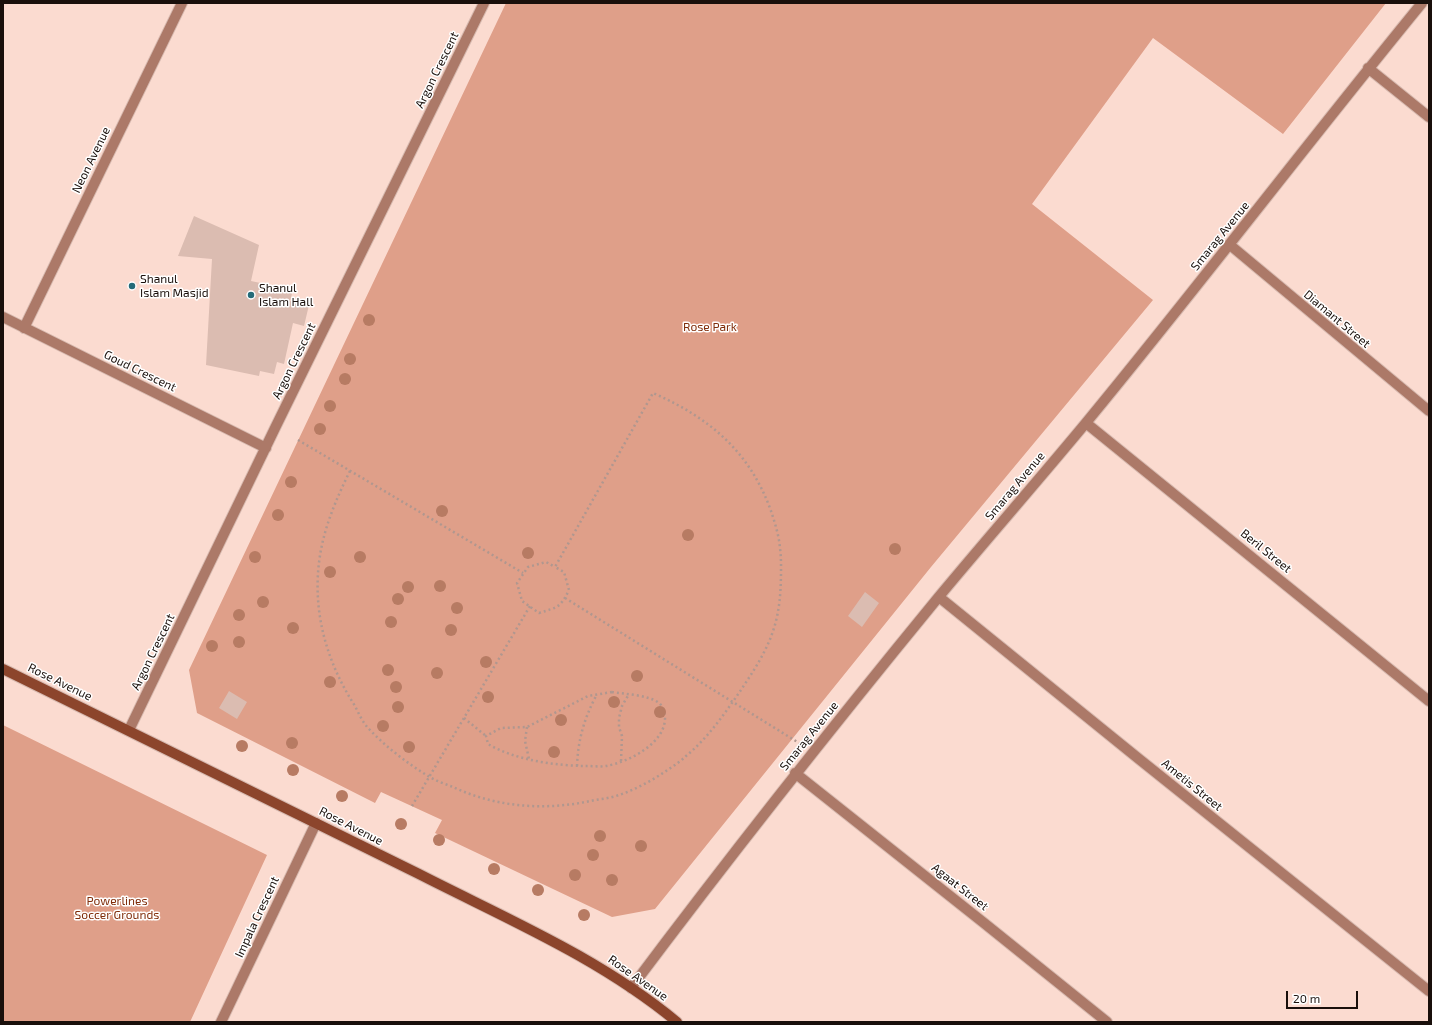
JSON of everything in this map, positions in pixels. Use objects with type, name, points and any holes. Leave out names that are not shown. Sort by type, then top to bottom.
[{"type":"street","name":"Neon Avenue","points":[[24,328],[182,3]]},
{"type":"street","name":"Argon Crescent","points":[[129,730],[484,3]]},
{"type":"street","name":"Smarag Avenue","points":[[631,988],[708,885],[795,773],[939,597],[1086,423],[1230,246],[1368,68],[1422,3]]},
{"type":"street","points":[[1368,68],[1429,118]]},
{"type":"street","name":"Diamant Street","points":[[1230,246],[1429,411]]},
{"type":"street","name":"Goud Crescent","points":[[3,317],[266,448]]},
{"type":"street","name":"Beril Street","points":[[1086,423],[1429,700]]},
{"type":"street","name":"Ametis Street","points":[[939,597],[1429,991]]},
{"type":"street","name":"Rose Avenue","points":[[3,669],[571,950],[602,968],[677,1022]]},
{"type":"street","name":"Agaat Street","points":[[795,773],[1107,1022]]},
{"type":"street","name":"Impala Crescent","points":[[221,1022],[316,823]]},
{"type":"path","points":[[350,471],[336,499],[328,521],[320,557],[318,586],[319,614],[325,643],[333,666],[348,696],[368,727],[398,754],[430,777],[468,794],[503,804],[542,807],[574,805],[616,796],[653,779],[686,757],[714,728],[732,702],[762,657],[774,627],[781,592],[780,547],[773,518],[765,495],[748,464],[729,442],[710,425],[677,403],[653,393],[555,567]]},
{"type":"path","points":[[298,440],[523,573]]},
{"type":"path","points":[[546,562],[564,572],[569,590],[558,606],[539,613],[522,601],[517,583],[523,573],[528,567],[546,562]]},
{"type":"path","points":[[564,598],[793,739],[812,753]]},
{"type":"path","points":[[412,806],[530,606]]},
{"type":"path","points":[[464,718],[486,736],[488,744],[499,751],[513,756],[567,766],[606,766],[644,751],[662,732],[665,723],[664,711],[659,703],[643,696],[612,692],[588,696],[527,727],[501,728],[486,736]]},
{"type":"path","points":[[621,761],[622,736],[619,727],[619,718],[622,706],[628,694]]},
{"type":"path","points":[[577,766],[578,751],[586,714],[596,695]]},
{"type":"path","points":[[527,727],[525,741],[529,759]]},
{"type":"green space","name":"Rose Park","points":[[506,3],[1386,3],[1283,134],[1153,38],[1032,204],[1153,300],[931,567],[655,909],[612,917],[435,833],[442,820],[381,792],[375,803],[197,713],[189,670]]},
{"type":"green space","name":"Powerlines Soccer Grounds","points":[[3,725],[267,855],[190,1022],[3,1022]]},
{"type":"building","name":"Shanul Islam Hall","points":[[194,216],[259,245],[251,281],[293,290],[290,301],[309,305],[304,326],[293,323],[284,364],[277,362],[274,374],[260,371],[259,376],[206,365],[212,259],[178,256]]},
{"type":"building","points":[[865,592],[879,603],[862,627],[848,616]]},
{"type":"building","points":[[229,691],[247,702],[237,719],[219,708]]},
{"type":"place","name":"Shanul Islam Masjid","points":[[132,286]]},
{"type":"place","name":"Shanul Islam Hall","points":[[251,295]]}]
